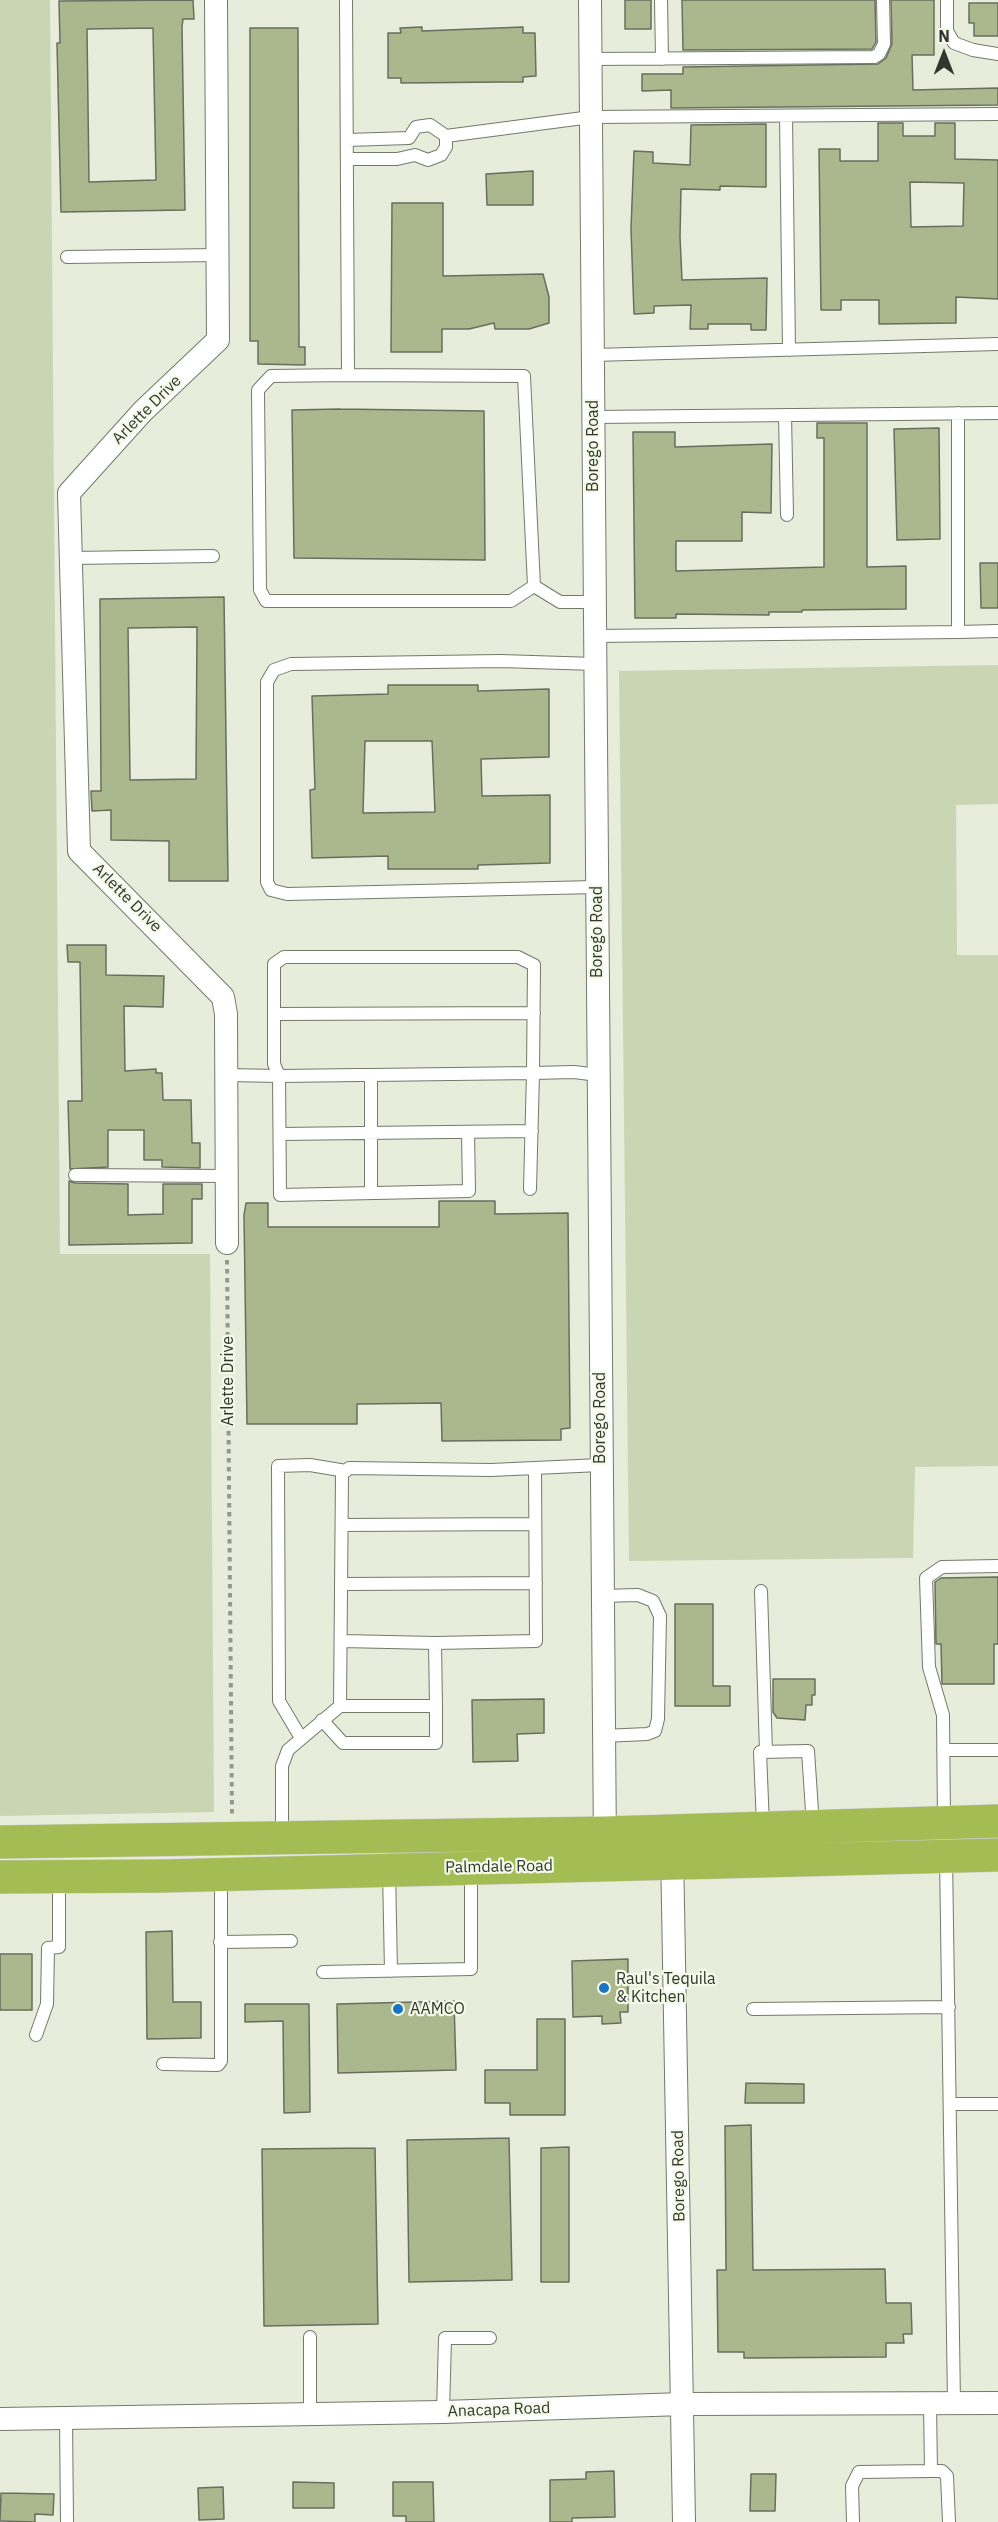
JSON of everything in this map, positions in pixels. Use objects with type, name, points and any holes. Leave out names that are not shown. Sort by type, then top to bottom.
[{"type":"highway","name":"Palmdale Road","points":[[0,1877],[471,1868],[605,1848],[671,1830],[998,1821]]},
{"type":"highway","name":"Palmdale Road","points":[[0,1842],[282,1837],[605,1848],[672,1863],[998,1855]]},
{"type":"street","name":"Arlette Drive","points":[[216,0],[218,340],[143,411],[69,493],[80,851],[224,997],[227,1075],[227,1243]]},
{"type":"street","name":"Borego Road","points":[[590,0],[601,1596],[605,1848]]},
{"type":"street","name":"Borego Road","points":[[671,1830],[684,2522]]},
{"type":"street","name":"Anacapa Road","points":[[0,2419],[443,2412],[682,2404],[998,2403]]},
{"type":"lane","points":[[346,0],[348,375]]},
{"type":"lane","points":[[661,0],[662,59]]},
{"type":"lane","points":[[591,59],[874,57],[879,54],[884,44],[883,0]]},
{"type":"lane","points":[[947,0],[947,31],[954,43],[973,50],[998,54]]},
{"type":"lane","points":[[347,141],[409,138],[416,127],[430,124],[446,136],[591,117],[998,114]]},
{"type":"lane","points":[[786,116],[789,350]]},
{"type":"lane","points":[[347,159],[397,159],[415,156],[428,160],[441,155],[446,147],[446,136]]},
{"type":"lane","points":[[67,257],[218,255]]},
{"type":"lane","points":[[593,355],[998,344]]},
{"type":"lane","points":[[271,376],[524,376],[534,586],[511,601],[266,601],[260,590],[258,390],[271,376]]},
{"type":"lane","points":[[958,413],[958,632]]},
{"type":"lane","points":[[593,417],[998,413]]},
{"type":"lane","points":[[785,415],[787,515]]},
{"type":"lane","points":[[71,558],[213,556]]},
{"type":"lane","points":[[534,586],[560,602],[594,602]]},
{"type":"lane","points":[[595,636],[998,631]]},
{"type":"lane","points":[[595,664],[501,661],[291,664],[274,670],[267,682],[267,882],[271,890],[287,894],[596,887]]},
{"type":"lane","points":[[468,1132],[469,1191],[280,1195],[279,1076],[274,1064],[274,964],[284,957],[518,957],[534,965],[530,1189]]},
{"type":"lane","points":[[274,1014],[534,1013]]},
{"type":"lane","points":[[227,1075],[533,1073],[598,1075]]},
{"type":"lane","points":[[371,1075],[372,1193]]},
{"type":"lane","points":[[279,1134],[532,1131]]},
{"type":"lane","points":[[75,1175],[227,1176]]},
{"type":"lane","points":[[301,1738],[279,1701],[278,1466],[310,1465],[346,1471]]},
{"type":"lane","points":[[339,1707],[342,1641],[342,1474],[349,1468],[535,1468],[600,1465]]},
{"type":"lane","points":[[342,1641],[435,1643],[536,1641],[535,1468]]},
{"type":"lane","points":[[342,1524],[535,1524]]},
{"type":"lane","points":[[944,1823],[943,1715],[929,1667],[926,1578],[942,1567],[998,1566]]},
{"type":"lane","points":[[342,1584],[536,1583]]},
{"type":"lane","points":[[760,1591],[763,1827]]},
{"type":"lane","points":[[601,1596],[638,1595],[653,1601],[660,1616],[658,1719],[655,1731],[647,1734],[603,1736]]},
{"type":"lane","points":[[322,1720],[343,1743],[436,1743],[435,1643]]},
{"type":"lane","points":[[282,1837],[282,1766],[288,1750],[322,1720],[339,1707],[436,1706]]},
{"type":"lane","points":[[763,1752],[808,1750],[813,1827]]},
{"type":"lane","points":[[943,1750],[998,1750]]},
{"type":"lane","points":[[946,1856],[954,2404]]},
{"type":"lane","points":[[323,1972],[471,1969],[471,1868]]},
{"type":"lane","points":[[389,1870],[391,1971]]},
{"type":"lane","points":[[164,2064],[220,2063],[221,1874]]},
{"type":"lane","points":[[36,2035],[47,2004],[48,1948],[59,1947],[59,1876]]},
{"type":"lane","points":[[220,1942],[291,1941]]},
{"type":"lane","points":[[753,2009],[950,2007]]},
{"type":"lane","points":[[951,2104],[998,2104]]},
{"type":"lane","points":[[310,2337],[310,2414]]},
{"type":"lane","points":[[443,2412],[445,2338],[490,2338]]},
{"type":"lane","points":[[930,2404],[931,2471]]},
{"type":"lane","points":[[66,2418],[67,2522]]},
{"type":"lane","points":[[853,2522],[852,2486],[859,2472],[931,2471],[942,2471],[947,2476],[949,2522]]},
{"type":"path","name":"Arlette Drive","points":[[227,1243],[232,1838]]},
{"type":"green space","points":[[0,0],[50,0],[60,1254],[210,1254],[214,1812],[0,1816]]},
{"type":"green space","points":[[998,665],[998,804],[956,805],[957,955],[998,955],[998,1466],[915,1467],[913,1558],[629,1561],[619,671]]},
{"type":"building","points":[[193,0],[194,19],[183,19],[182,27],[185,210],[61,212],[57,43],[60,43],[59,1]],"holes":[[[153,28],[156,180],[89,182],[87,29]]]},
{"type":"building","points":[[625,0],[651,0],[651,29],[625,29]]},
{"type":"building","points":[[682,0],[875,0],[876,42],[872,49],[683,50]]},
{"type":"building","points":[[891,0],[934,0],[934,55],[912,55],[913,90],[998,88],[998,105],[671,108],[671,90],[642,91],[642,74],[683,74],[683,67],[878,64],[886,58],[892,44]]},
{"type":"building","points":[[969,3],[998,3],[998,36],[974,36],[974,23],[969,23]]},
{"type":"building","points":[[422,27],[422,31],[523,27],[523,33],[535,33],[536,76],[523,77],[523,82],[401,83],[401,78],[388,78],[388,33],[401,33],[400,28]]},
{"type":"building","points":[[250,28],[298,28],[299,347],[305,347],[305,365],[258,364],[258,341],[250,341]]},
{"type":"building","points":[[878,123],[903,123],[903,136],[935,136],[935,123],[955,123],[955,159],[998,160],[998,299],[956,297],[956,323],[879,324],[879,300],[841,300],[841,310],[821,310],[819,149],[840,149],[840,161],[878,161]],"holes":[[[910,182],[964,183],[963,226],[911,227]]]},
{"type":"building","points":[[766,124],[766,187],[720,186],[720,190],[681,189],[680,237],[682,280],[767,278],[766,330],[751,330],[751,324],[708,324],[708,329],[690,329],[691,305],[654,306],[654,313],[634,314],[631,229],[634,151],[653,152],[653,163],[690,165],[691,125]]},
{"type":"building","points":[[533,171],[533,205],[487,205],[486,174]]},
{"type":"building","points":[[392,203],[443,203],[443,276],[543,274],[549,297],[549,323],[529,329],[495,329],[494,323],[469,329],[442,329],[442,352],[391,352]]},
{"type":"building","points":[[292,410],[484,411],[485,560],[294,558]]},
{"type":"building","points":[[817,423],[867,423],[867,567],[906,566],[906,609],[802,610],[802,612],[769,612],[769,615],[676,614],[676,618],[635,618],[633,432],[675,432],[675,447],[772,444],[771,513],[742,512],[742,541],[676,541],[676,571],[824,567],[824,438],[817,438]]},
{"type":"building","points":[[939,428],[940,539],[897,540],[894,429]]},
{"type":"building","points":[[980,563],[998,563],[998,608],[981,608]]},
{"type":"building","points":[[224,597],[228,881],[169,881],[169,841],[111,840],[111,810],[92,811],[91,791],[101,791],[100,599]],"holes":[[[197,627],[196,779],[130,780],[128,628]]]},
{"type":"building","points":[[388,685],[478,685],[478,691],[549,689],[549,757],[481,759],[482,796],[550,795],[550,863],[478,865],[478,869],[388,869],[388,856],[312,858],[310,790],[315,789],[312,696],[388,694]],"holes":[[[365,741],[432,741],[435,812],[363,813]]]},
{"type":"building","points":[[67,945],[106,945],[106,975],[164,976],[163,1007],[124,1006],[125,1071],[156,1069],[156,1073],[162,1073],[163,1100],[191,1100],[192,1143],[200,1143],[200,1168],[162,1167],[162,1160],[144,1160],[144,1130],[108,1130],[108,1167],[70,1169],[68,1101],[82,1101],[80,962],[68,962]]},
{"type":"building","points":[[69,1181],[128,1184],[128,1215],[163,1214],[163,1184],[202,1184],[202,1199],[192,1199],[192,1243],[69,1245]]},
{"type":"building","points":[[439,1201],[495,1201],[495,1214],[568,1213],[570,1428],[561,1429],[561,1440],[442,1441],[441,1403],[357,1404],[357,1424],[247,1424],[244,1215],[246,1203],[268,1203],[268,1227],[439,1227]]},
{"type":"building","points":[[998,1577],[998,1644],[994,1644],[994,1684],[942,1684],[941,1644],[936,1644],[935,1582],[941,1578]]},
{"type":"building","points":[[675,1604],[713,1604],[713,1686],[730,1686],[730,1706],[675,1706]]},
{"type":"building","points":[[773,1679],[815,1679],[815,1695],[812,1695],[812,1705],[806,1705],[805,1720],[777,1718],[773,1712]]},
{"type":"building","points":[[544,1699],[544,1733],[517,1734],[518,1761],[473,1762],[472,1700]]},
{"type":"building","points":[[172,1931],[173,2002],[201,2002],[201,2038],[147,2039],[146,1932]]},
{"type":"building","points":[[0,1954],[32,1954],[32,2010],[0,2010]]},
{"type":"building","name":"Raul's Tequila & Kitchen","points":[[628,1959],[628,2012],[620,2012],[621,2023],[602,2024],[602,2016],[573,2017],[572,1961]]},
{"type":"building","points":[[454,2001],[456,2070],[338,2073],[337,2004]]},
{"type":"building","points":[[245,2004],[309,2004],[310,2112],[284,2113],[283,2021],[245,2022]]},
{"type":"building","points":[[537,2019],[565,2019],[565,2115],[510,2115],[510,2103],[485,2103],[485,2070],[537,2070]]},
{"type":"building","points":[[746,2083],[804,2084],[804,2103],[745,2103]]},
{"type":"building","points":[[751,2125],[753,2270],[885,2269],[886,2303],[911,2303],[912,2334],[903,2334],[904,2343],[886,2343],[886,2357],[744,2358],[744,2352],[718,2352],[717,2270],[726,2270],[725,2126]]},
{"type":"building","points":[[509,2138],[512,2280],[409,2282],[407,2140]]},
{"type":"building","points":[[569,2147],[569,2282],[541,2282],[541,2148]]},
{"type":"building","points":[[375,2148],[378,2324],[264,2326],[262,2149]]},
{"type":"building","points":[[614,2471],[615,2517],[572,2518],[572,2522],[550,2522],[550,2480],[586,2479],[586,2472]]},
{"type":"building","points":[[751,2474],[776,2474],[775,2511],[750,2511]]},
{"type":"building","points":[[293,2482],[334,2483],[334,2508],[293,2508]]},
{"type":"building","points":[[393,2482],[433,2482],[434,2522],[406,2522],[406,2516],[393,2516]]},
{"type":"building","points":[[223,2487],[224,2519],[199,2520],[198,2488]]},
{"type":"building","points":[[1,2493],[54,2494],[53,2515],[35,2514],[35,2522],[0,2521]]},
{"type":"place","name":"Raul's Tequila & Kitchen","points":[[604,1988]]},
{"type":"place","name":"AAMCO","points":[[398,2009]]}]
